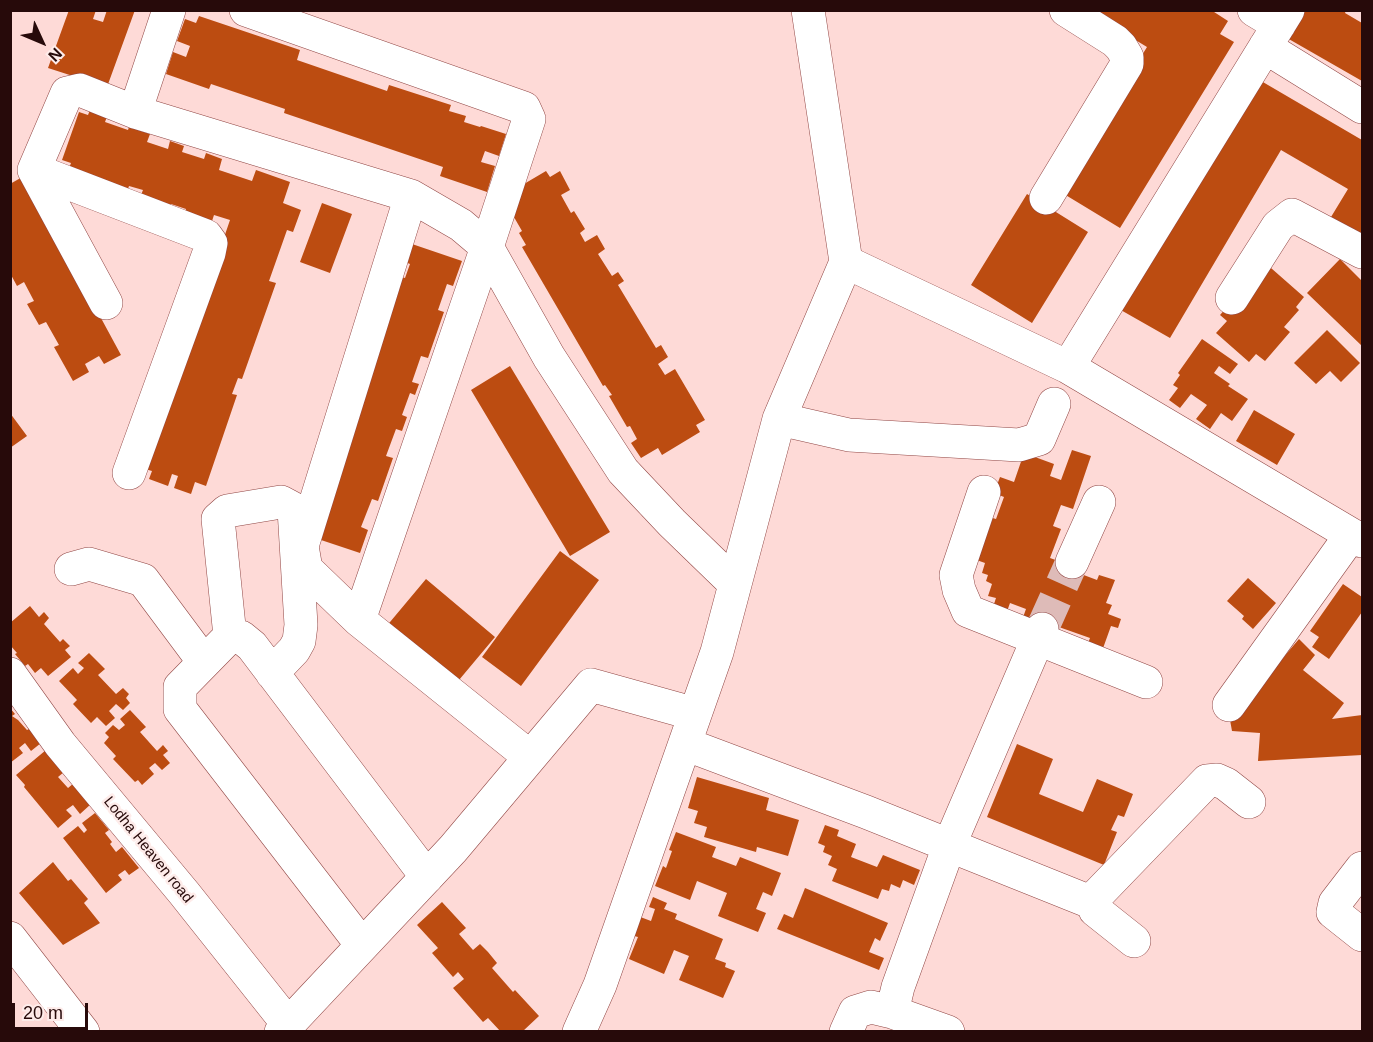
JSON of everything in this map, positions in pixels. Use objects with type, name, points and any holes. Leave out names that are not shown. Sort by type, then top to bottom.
[{"type":"street","points":[[135,112],[169,10]]},
{"type":"street","points":[[246,10],[524,108],[529,119],[359,620]]},
{"type":"street","points":[[579,1032],[600,985],[717,652],[779,419],[846,262],[808,10]]},
{"type":"street","points":[[1046,198],[1127,64],[1127,57],[1116,41],[1066,10]]},
{"type":"street","points":[[1068,367],[1271,23],[1362,107]]},
{"type":"street","points":[[34,170],[68,93],[80,90],[135,112],[411,196],[461,225],[487,248],[549,357],[623,471],[672,524],[735,584]]},
{"type":"street","points":[[34,170],[106,303]]},
{"type":"street","points":[[34,170],[206,236],[211,243],[129,473]]},
{"type":"street","points":[[411,196],[302,546],[306,569],[359,620],[530,757]]},
{"type":"street","points":[[1232,298],[1278,226],[1292,215],[1362,252]]},
{"type":"street","points":[[846,262],[1068,367],[1357,538],[1229,705]]},
{"type":"street","points":[[779,419],[849,435],[1019,445],[1039,439],[1054,404]]},
{"type":"street","points":[[984,492],[956,575],[959,590],[968,611],[1040,634],[1146,682]]},
{"type":"street","points":[[230,636],[218,519],[227,511],[281,502],[294,509],[301,625],[299,641],[294,650],[272,673]]},
{"type":"street","points":[[1072,562],[1099,502]]},
{"type":"street","points":[[71,569],[89,564],[143,580],[204,662]]},
{"type":"street","points":[[892,1012],[898,987],[949,846],[1040,634]]},
{"type":"street","points":[[230,636],[180,687],[180,708],[362,945]]},
{"type":"street","points":[[230,636],[241,637],[252,646],[427,877]]},
{"type":"street","name":"Lodha Heaven road","points":[[10,674],[60,744],[184,894],[284,1028]]},
{"type":"street","points":[[284,1028],[453,849],[591,685],[696,714]]},
{"type":"street","points":[[685,744],[866,812],[1093,903]]},
{"type":"street","points":[[1134,941],[1095,910],[1093,903],[1098,894],[1207,781],[1217,780],[1226,784],[1249,802]]},
{"type":"street","points":[[1362,868],[1335,903],[1333,912],[1362,935]]},
{"type":"street","points":[[10,938],[83,1032]]},
{"type":"street","points":[[846,1032],[855,1012],[871,1007],[948,1032]]},
{"type":"building","points":[[69,10],[96,10],[93,19],[103,22],[107,10],[135,10],[107,87],[48,68]]},
{"type":"building","points":[[1086,10],[1211,10],[1228,21],[1220,34],[1234,42],[1120,228],[1059,191],[1147,47]]},
{"type":"building","points":[[1303,10],[1346,10],[1345,13],[1362,23],[1362,81],[1287,38]]},
{"type":"building","points":[[199,16],[300,50],[297,60],[387,91],[389,85],[451,105],[449,111],[466,116],[464,122],[506,134],[499,156],[485,151],[481,162],[495,166],[487,192],[440,176],[443,167],[284,113],[285,109],[211,84],[209,89],[166,74],[173,52],[186,57],[190,46],[177,41],[185,19],[196,23]]},
{"type":"building","points":[[1256,78],[1362,140],[1362,236],[1331,217],[1348,189],[1281,150],[1170,338],[1119,309]]},
{"type":"building","points":[[92,105],[109,111],[105,122],[128,130],[129,127],[150,134],[147,142],[168,149],[170,141],[184,146],[182,152],[204,159],[206,153],[222,159],[219,170],[252,181],[256,170],[290,182],[283,203],[301,210],[293,232],[287,230],[269,281],[276,283],[242,379],[238,378],[232,394],[237,395],[206,486],[195,482],[191,494],[174,488],[178,476],[172,474],[168,486],[149,479],[152,471],[145,469],[230,220],[214,215],[211,224],[184,215],[186,209],[171,204],[169,209],[139,200],[143,190],[129,186],[126,195],[68,171],[71,163],[62,160],[79,112],[88,115]]},
{"type":"building","points":[[546,171],[550,177],[560,171],[570,190],[561,195],[571,213],[574,211],[585,229],[580,233],[585,242],[597,235],[605,249],[598,254],[612,276],[618,272],[624,281],[618,285],[656,348],[661,345],[668,357],[658,364],[665,375],[675,369],[705,420],[696,425],[700,432],[662,455],[658,448],[641,458],[631,443],[637,439],[630,426],[627,427],[609,396],[612,395],[605,385],[603,386],[522,247],[526,245],[519,233],[522,231],[507,205],[507,194]]},
{"type":"building","points":[[24,176],[121,355],[104,364],[99,356],[85,364],[89,372],[73,381],[54,347],[59,345],[46,322],[39,325],[27,304],[34,301],[24,282],[17,286],[10,273],[10,184]]},
{"type":"building","points":[[1027,194],[1088,232],[1032,323],[971,285]]},
{"type":"building","points":[[322,203],[352,214],[330,273],[300,262]]},
{"type":"building","points":[[412,244],[462,261],[453,286],[447,284],[438,310],[444,312],[428,358],[421,356],[412,382],[419,384],[415,395],[410,393],[402,415],[407,417],[402,431],[396,429],[386,456],[393,458],[378,501],[372,499],[361,527],[368,530],[360,553],[318,539],[401,277],[405,278],[410,264],[405,262]]},
{"type":"building","points":[[1340,259],[1362,281],[1362,346],[1307,293]]},
{"type":"building","points":[[1263,266],[1268,271],[1271,268],[1304,297],[1296,307],[1299,310],[1284,327],[1290,332],[1265,361],[1256,354],[1249,362],[1216,333],[1227,321],[1220,315]]},
{"type":"building","points":[[1327,330],[1360,363],[1341,382],[1330,371],[1316,384],[1294,363]]},
{"type":"building","points":[[1202,339],[1238,364],[1230,374],[1219,366],[1214,373],[1230,384],[1228,386],[1248,399],[1232,421],[1221,413],[1210,429],[1196,419],[1207,405],[1191,394],[1180,408],[1169,400],[1178,388],[1173,385],[1180,375],[1178,373]]},
{"type":"building","points":[[510,366],[610,532],[570,556],[471,390]]},
{"type":"building","points":[[1254,410],[1295,434],[1277,465],[1236,441]]},
{"type":"building","points":[[10,413],[27,436],[10,448]]},
{"type":"building","points":[[1072,450],[1091,456],[1073,509],[1061,505],[1053,526],[1061,529],[1050,558],[1097,580],[1099,575],[1115,580],[1106,603],[1112,605],[1108,614],[1121,619],[1118,628],[1111,626],[1102,651],[1087,646],[1090,638],[1039,620],[1021,623],[1026,609],[1010,603],[1005,617],[991,613],[996,598],[988,596],[992,584],[986,581],[988,575],[982,573],[985,563],[971,558],[986,516],[996,519],[1004,497],[994,493],[1000,477],[1014,482],[1024,453],[1054,464],[1050,476],[1061,480]]},
{"type":"building","points":[[560,551],[599,580],[521,686],[482,657]]},
{"type":"building","points":[[1248,578],[1276,603],[1253,629],[1242,619],[1244,616],[1227,601]]},
{"type":"building","points":[[426,579],[495,637],[454,686],[385,628]]},
{"type":"building","points":[[1343,584],[1362,597],[1362,612],[1329,659],[1312,647],[1319,637],[1310,631]]},
{"type":"building","points":[[30,606],[39,617],[44,612],[49,618],[44,624],[60,642],[63,639],[70,646],[65,650],[71,657],[48,676],[41,668],[35,673],[28,664],[25,666],[10,645],[12,638],[10,637],[10,623]]},
{"type":"building","points":[[1299,639],[1315,655],[1303,670],[1344,703],[1332,719],[1362,715],[1362,755],[1258,761],[1260,733],[1232,731],[1230,720]]},
{"type":"building","points":[[89,653],[105,669],[98,675],[116,694],[123,688],[129,694],[126,698],[130,703],[123,710],[116,704],[109,711],[115,718],[106,726],[97,717],[91,723],[73,704],[77,700],[59,681],[73,668],[78,674],[84,668],[78,663]]},
{"type":"building","points":[[10,708],[15,714],[12,716],[27,730],[31,728],[41,743],[31,751],[25,743],[19,748],[23,753],[10,763]]},
{"type":"building","points":[[130,710],[146,727],[140,732],[157,751],[163,745],[168,751],[163,755],[170,763],[162,770],[155,763],[149,768],[154,774],[142,785],[138,780],[135,782],[113,759],[116,756],[104,743],[109,737],[105,733],[113,725],[119,730],[125,725],[120,719]]},
{"type":"building","points":[[1017,744],[1053,759],[1039,794],[1083,812],[1097,779],[1133,794],[1124,817],[1118,815],[1111,830],[1117,832],[1104,865],[987,817]]},
{"type":"building","points":[[46,750],[64,772],[58,777],[68,788],[74,783],[91,804],[80,814],[73,805],[66,810],[72,816],[58,828],[16,775]]},
{"type":"building","points":[[697,777],[769,798],[766,810],[799,820],[788,856],[757,847],[756,852],[704,837],[707,827],[694,823],[698,811],[688,808]]},
{"type":"building","points":[[95,813],[109,830],[105,833],[116,852],[122,847],[139,868],[129,875],[125,870],[118,875],[122,880],[106,893],[63,838],[78,826],[84,833],[87,830],[82,823]]},
{"type":"building","points":[[825,825],[839,830],[837,836],[856,844],[851,857],[877,867],[883,855],[920,870],[914,885],[903,880],[900,888],[891,884],[889,891],[882,889],[878,899],[832,881],[837,869],[828,865],[832,856],[823,852],[825,846],[818,843]]},
{"type":"building","points":[[676,832],[716,847],[712,857],[736,866],[740,857],[781,873],[772,896],[763,892],[756,909],[766,913],[758,932],[718,916],[727,893],[697,881],[690,900],[655,886],[663,866],[666,868],[672,851],[669,850]]},
{"type":"building","points":[[53,862],[68,881],[71,879],[88,899],[84,903],[100,923],[63,945],[19,893]]},
{"type":"building","points":[[805,888],[888,923],[880,941],[875,938],[869,952],[884,958],[879,970],[777,929],[784,914],[793,918]]},
{"type":"building","points":[[653,897],[667,903],[664,909],[677,914],[675,919],[723,939],[715,959],[726,963],[725,967],[735,971],[723,998],[679,980],[689,956],[674,950],[664,974],[629,959],[638,937],[634,936],[635,915],[651,921],[655,909],[649,907]]},
{"type":"building","points":[[442,902],[466,928],[459,934],[473,950],[480,944],[488,952],[497,963],[492,968],[539,1016],[522,1032],[501,1032],[488,1018],[483,1022],[453,988],[464,979],[458,972],[453,977],[432,953],[438,948],[417,925]]},
{"type":"tunnel","points":[[1042,629],[1072,562]]}]
